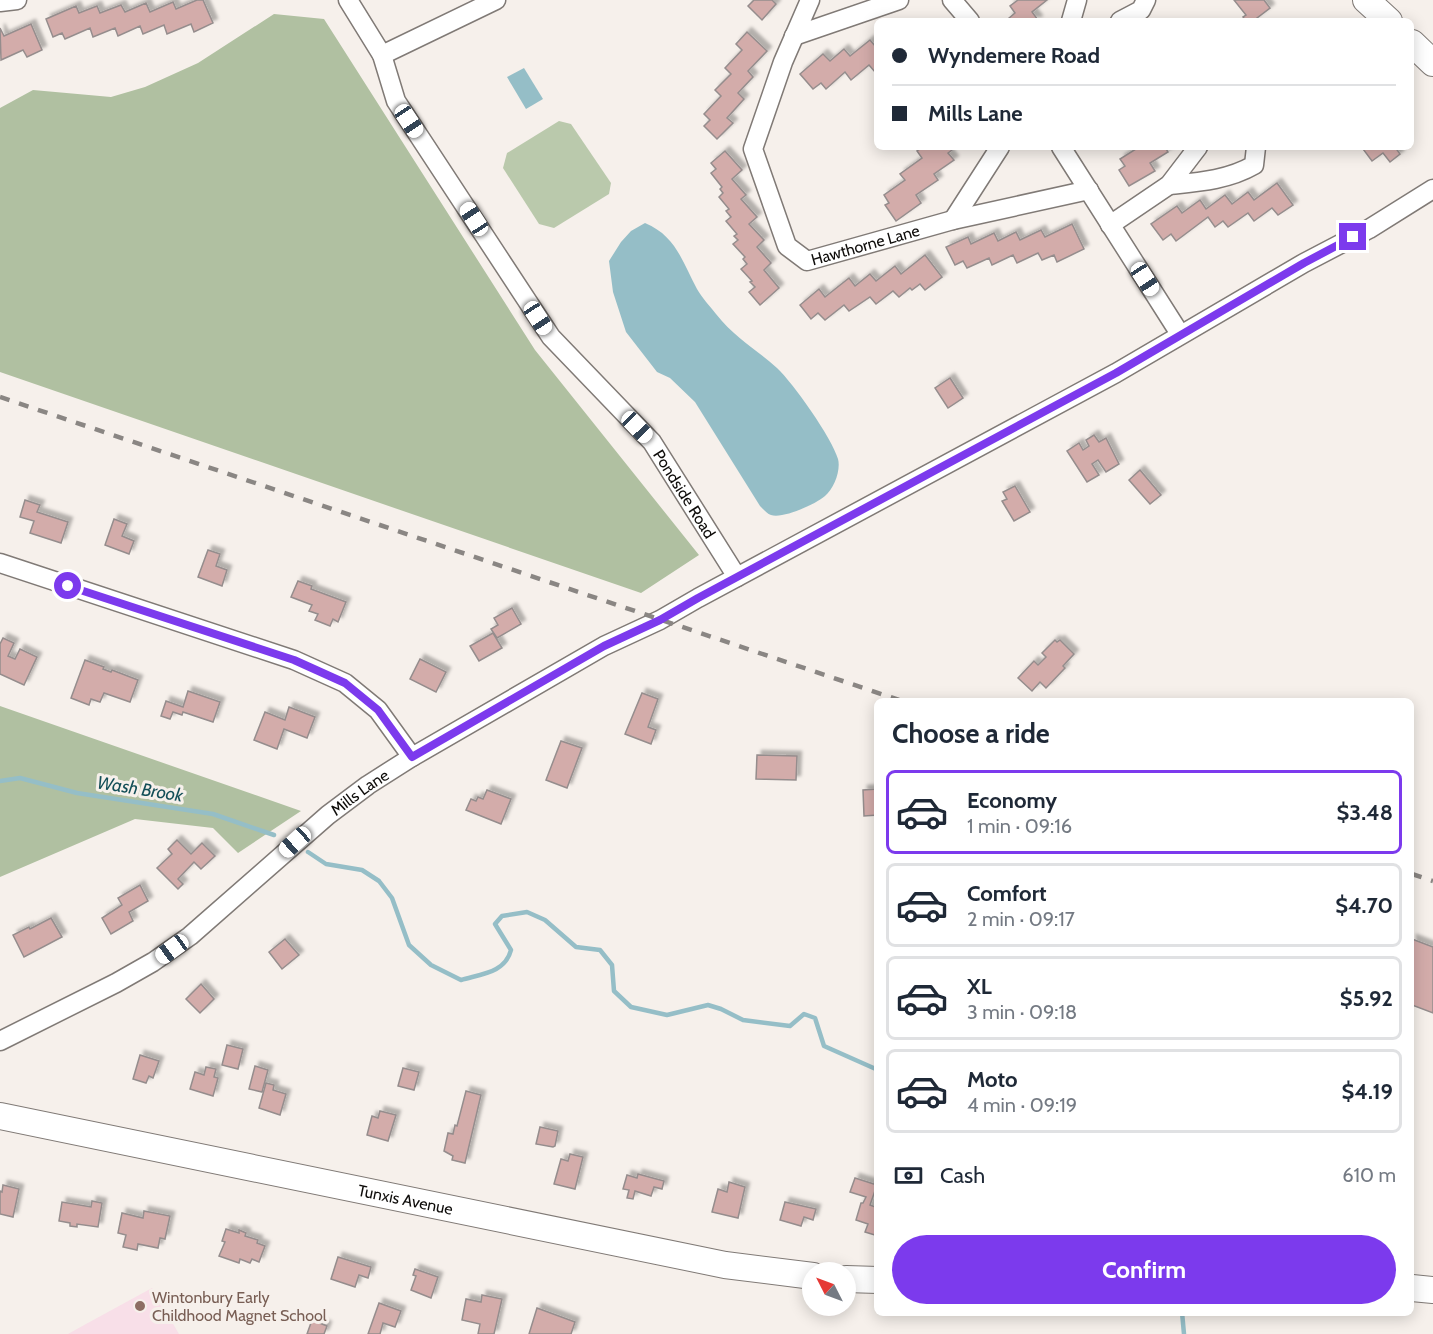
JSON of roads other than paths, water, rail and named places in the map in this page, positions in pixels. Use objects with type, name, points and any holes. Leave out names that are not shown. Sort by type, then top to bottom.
[{"type":"main road","points":[[1366,0],[1386,18]]},
{"type":"main road","points":[[1414,45],[1433,63]]},
{"type":"main road","name":"Tunxis Avenue","points":[[0,1116],[725,1265],[802,1275]]},
{"type":"main road","points":[[856,1279],[874,1280]]},
{"type":"main road","points":[[1414,1288],[1433,1290]]},
{"type":"street","points":[[0,2],[17,0]]},
{"type":"street","name":"Pondside Road","points":[[348,0],[382,55],[396,101],[552,337],[652,442],[737,577]]},
{"type":"street","points":[[382,55],[496,0]]},
{"type":"street","name":"Hawthorne Lane","points":[[810,0],[783,62],[753,149],[787,246],[807,261],[953,220],[1089,190]]},
{"type":"street","points":[[794,36],[899,0]]},
{"type":"street","points":[[952,0],[967,18]]},
{"type":"street","points":[[1072,18],[1077,0]]},
{"type":"street","points":[[1126,18],[1141,10],[1146,0]]},
{"type":"street","points":[[953,220],[998,150]]},
{"type":"street","points":[[1063,150],[1180,334]]},
{"type":"street","points":[[1110,225],[1169,185],[1196,150]]},
{"type":"street","points":[[1169,185],[1207,181],[1239,174],[1254,165],[1256,150]]},
{"type":"street","name":"Mills Lane","points":[[0,1041],[153,962],[190,936],[328,815],[368,785],[412,757],[604,646],[660,620],[1116,373],[1304,263],[1369,229],[1433,189]]},
{"type":"street","points":[[0,563],[294,660],[335,678],[345,683],[378,710],[412,757]]},
{"type":"water","points":[[524,68],[543,99],[526,109],[507,77]]},
{"type":"water","points":[[645,223],[656,228],[671,242],[699,292],[716,314],[731,330],[784,375],[820,425],[839,463],[834,484],[821,499],[807,507],[783,515],[776,516],[767,513],[760,506],[695,402],[670,378],[657,372],[626,332],[613,292],[609,261],[631,231]]},
{"type":"waterway","name":"Wash Brook","points":[[0,781],[20,778],[77,793],[213,814],[274,835]]},
{"type":"waterway","name":"Wash Brook","points":[[308,852],[326,864],[362,870],[379,881],[392,898],[409,945],[431,965],[461,980],[484,974],[503,964],[511,950],[495,924],[502,916],[527,912],[545,920],[576,947],[600,950],[612,965],[614,991],[631,1007],[667,1015],[708,1005],[743,1020],[790,1026],[804,1014],[815,1018],[824,1046],[874,1068]]},
{"type":"waterway","name":"Wash Brook","points":[[1182,1316],[1184,1334]]},
{"type":"railway","points":[[0,397],[893,698]]},
{"type":"railway","points":[[1414,875],[1433,881]]},
{"type":"place","name":"Wintonbury Early Childhood Magnet School","points":[[140,1306]]}]
